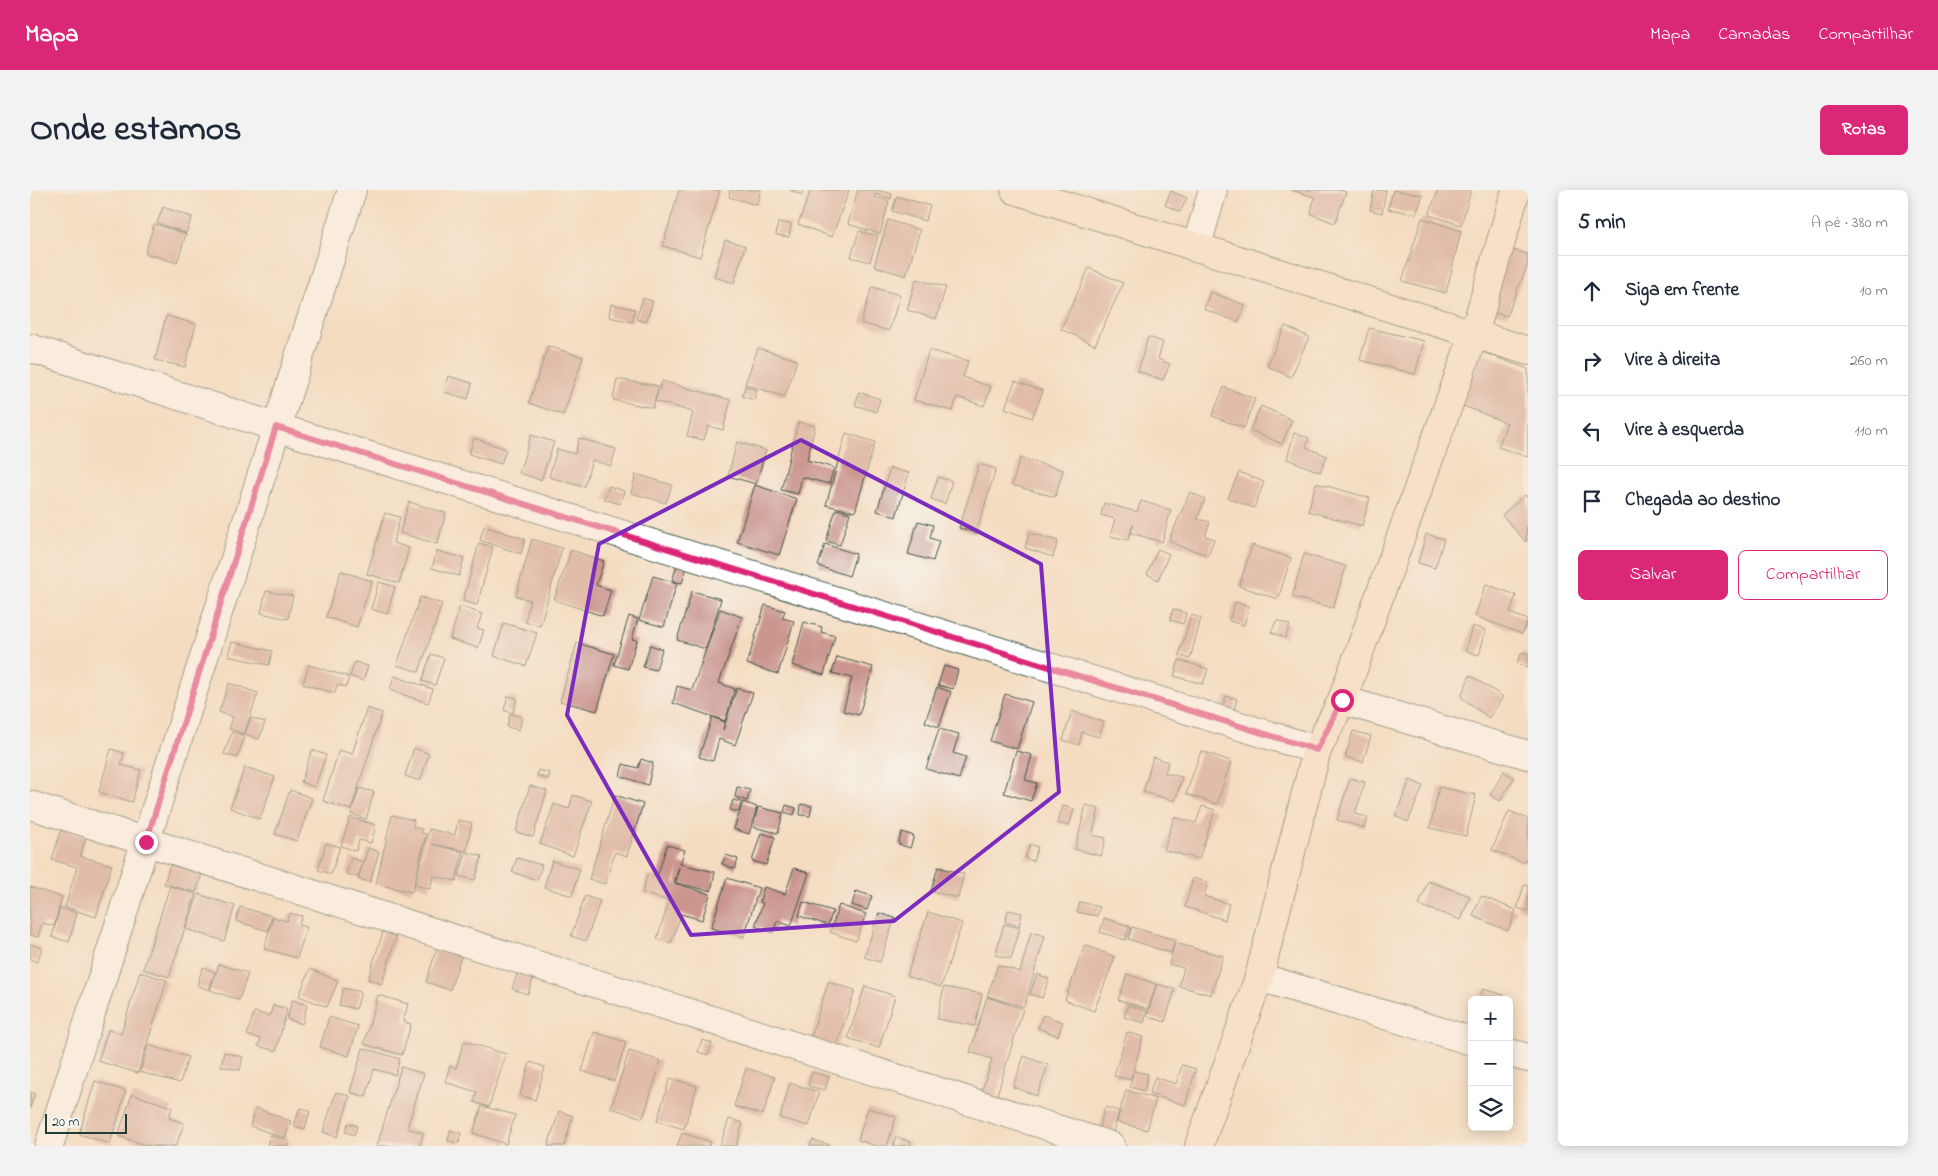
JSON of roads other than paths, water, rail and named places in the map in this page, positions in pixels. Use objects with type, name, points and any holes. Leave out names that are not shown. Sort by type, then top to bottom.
[{"type":"street","points":[[49,1146],[352,190]]},
{"type":"street","points":[[1015,190],[1528,351]]},
{"type":"street","points":[[1196,248],[1213,190]]},
{"type":"street","points":[[1199,1146],[1259,977],[1317,750],[1342,700],[1474,334],[1516,190]]},
{"type":"street","points":[[30,348],[276,427],[1317,750]]},
{"type":"street","points":[[1342,700],[1528,756]]},
{"type":"street","points":[[30,805],[1111,1146]]},
{"type":"street","points":[[1259,977],[1468,1040]]},
{"type":"street","points":[[1513,1054],[1528,1058]]}]
